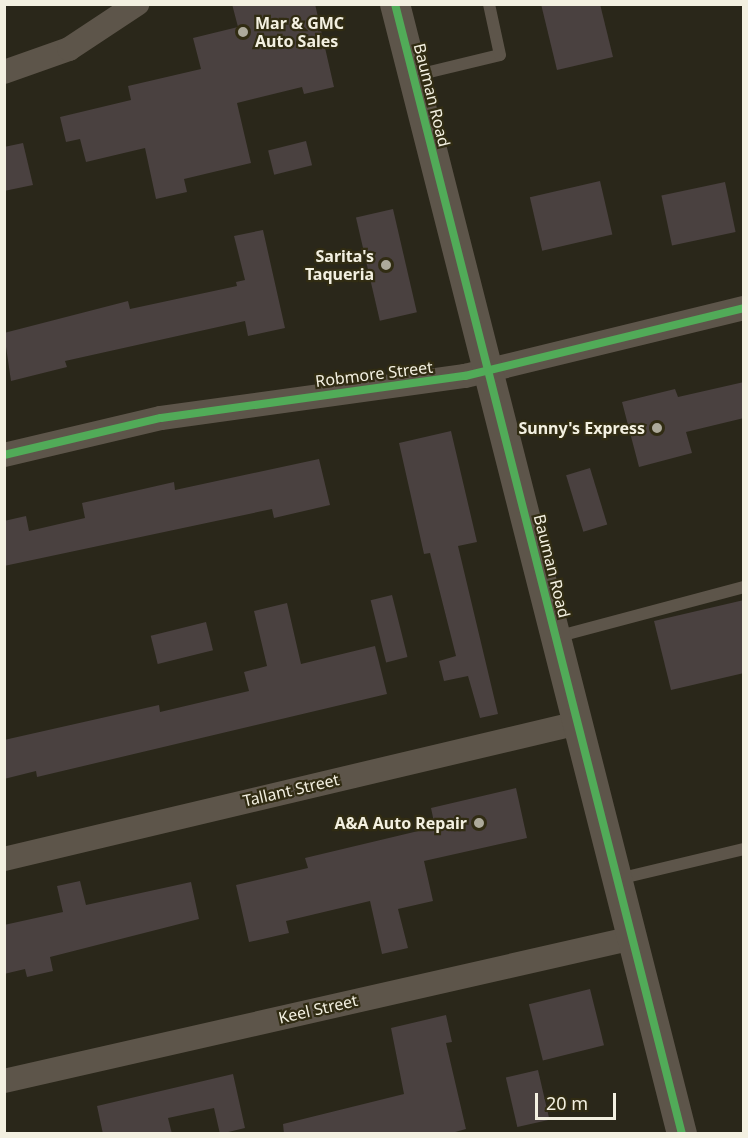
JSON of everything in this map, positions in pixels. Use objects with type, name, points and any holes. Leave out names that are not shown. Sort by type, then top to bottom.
[{"type":"street","points":[[4,72],[69,49],[137,4]]},
{"type":"street","name":"Bauman Road","points":[[395,4],[682,1134]]},
{"type":"street","name":"Robmore Street","points":[[4,454],[161,418],[488,370],[744,308]]},
{"type":"street","name":"Tallant Street","points":[[4,859],[578,723]]},
{"type":"street","name":"Keel Street","points":[[4,1082],[633,938]]},
{"type":"lane","points":[[414,76],[500,55],[489,4]]},
{"type":"lane","points":[[556,637],[744,587]]},
{"type":"lane","points":[[618,879],[744,849]]},
{"type":"building","points":[[232,4],[315,4],[334,87],[304,94],[302,87],[237,103],[251,163],[184,179],[187,192],[156,199],[145,148],[86,162],[80,139],[66,142],[60,117],[131,100],[128,86],[201,69],[193,38],[238,27]]},
{"type":"building","points":[[541,4],[600,4],[613,57],[557,70]]},
{"type":"building","points":[[306,141],[312,165],[274,175],[268,150]]},
{"type":"building","points":[[23,143],[33,185],[4,191],[4,147]]},
{"type":"building","points":[[600,181],[612,235],[542,251],[530,197]]},
{"type":"building","points":[[725,182],[736,232],[672,245],[661,196]]},
{"type":"building","name":"Sarita's Taqueria","points":[[393,209],[417,312],[380,321],[356,218]]},
{"type":"building","points":[[263,230],[285,328],[248,336],[245,321],[65,361],[67,367],[11,381],[4,333],[128,301],[130,309],[237,286],[236,282],[245,280],[234,236]]},
{"type":"building","name":"Sunny's Express","points":[[744,382],[744,418],[686,432],[692,453],[639,467],[622,402],[675,389],[678,397]]},
{"type":"building","points":[[451,431],[477,542],[458,546],[498,714],[480,718],[468,676],[444,681],[439,661],[456,656],[430,553],[424,554],[399,443]]},
{"type":"building","points":[[319,459],[330,505],[274,518],[272,509],[4,566],[4,521],[26,516],[29,531],[85,518],[82,503],[174,482],[175,490]]},
{"type":"building","points":[[590,468],[607,524],[583,532],[566,475]]},
{"type":"building","points":[[392,595],[407,657],[386,662],[371,600]]},
{"type":"building","points":[[744,600],[744,673],[671,690],[654,621]]},
{"type":"building","points":[[287,603],[301,664],[375,646],[387,694],[37,777],[36,771],[4,779],[4,740],[159,705],[160,712],[249,691],[244,672],[267,666],[254,611]]},
{"type":"building","points":[[206,622],[213,650],[158,664],[151,636]]},
{"type":"building","points":[[516,788],[527,838],[424,861],[433,901],[398,909],[408,948],[382,954],[370,901],[286,921],[289,933],[249,942],[236,885],[308,868],[305,858],[435,827],[431,808]]},
{"type":"building","points":[[80,881],[86,905],[191,882],[199,919],[50,957],[53,971],[27,977],[25,969],[4,974],[4,925],[63,912],[57,886]]},
{"type":"building","points":[[590,989],[604,1045],[543,1061],[529,1004]]},
{"type":"building","points":[[446,1015],[452,1042],[446,1043],[466,1129],[448,1134],[284,1134],[283,1124],[404,1094],[391,1028]]},
{"type":"building","points":[[538,1070],[549,1120],[517,1127],[506,1077]]},
{"type":"building","points":[[233,1074],[245,1128],[220,1134],[214,1108],[168,1118],[172,1134],[103,1134],[97,1106]]},
{"type":"cycle path","points":[[395,4],[682,1134]]},
{"type":"cycle path","points":[[4,455],[161,418],[465,376],[744,308]]},
{"type":"place","name":"Mar & GMC Auto Sales","points":[[243,32]]},
{"type":"place","name":"Sarita's Taqueria","points":[[386,265]]},
{"type":"place","name":"Sunny's Express","points":[[657,428]]},
{"type":"place","name":"A&A Auto Repair","points":[[479,823]]}]
